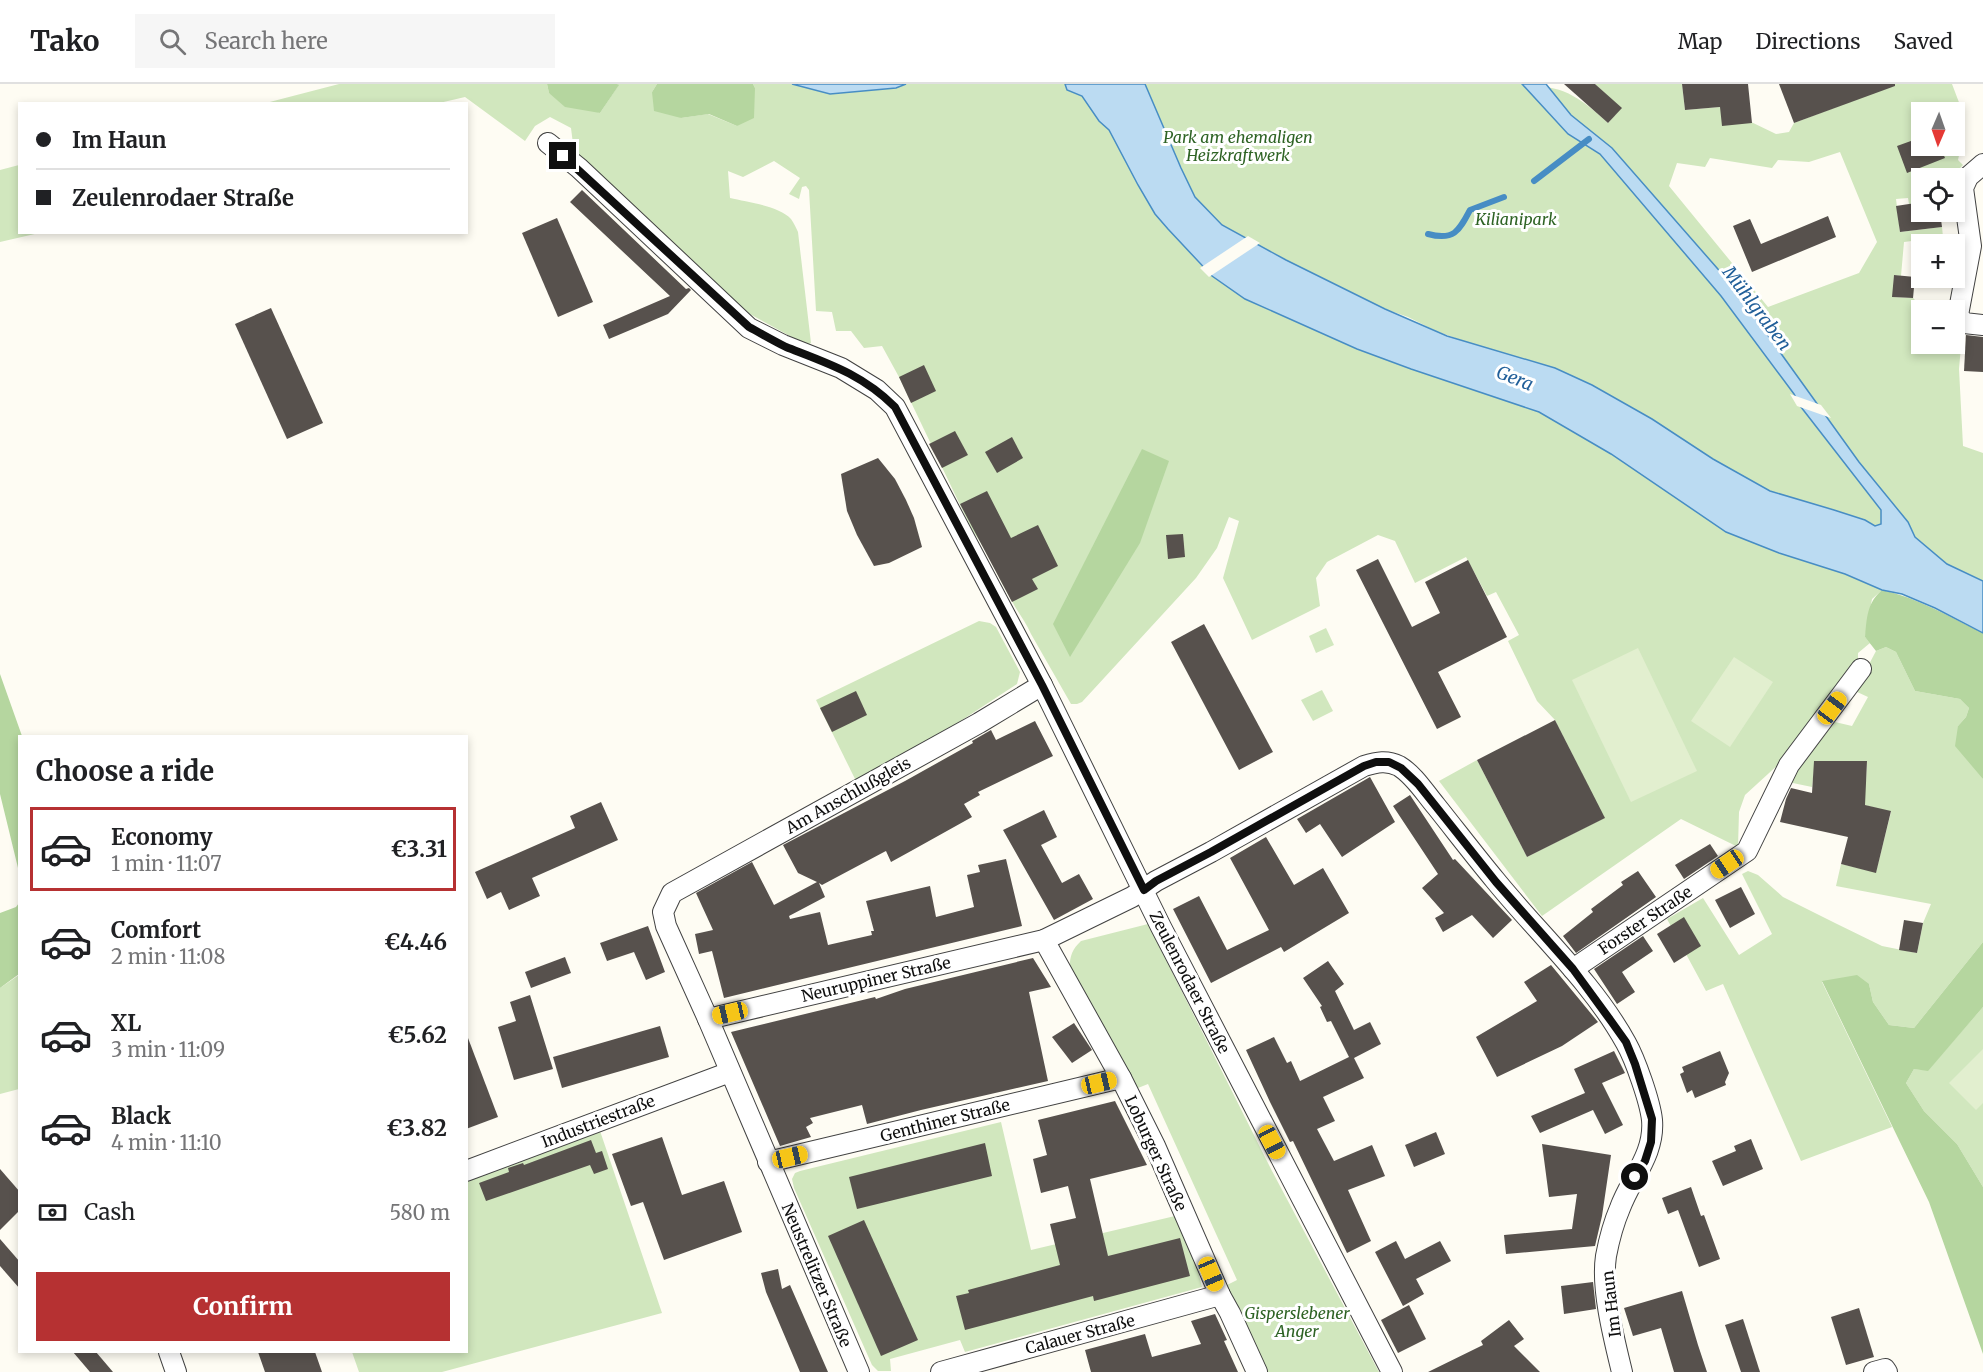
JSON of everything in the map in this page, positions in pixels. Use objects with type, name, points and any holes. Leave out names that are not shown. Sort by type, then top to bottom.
[{"type":"street","name":"Zeulenrodaer Straße","points":[[548,143],[579,168],[749,327],[783,345],[841,368],[877,390],[895,407],[1042,685],[1161,927],[1392,1372]]},
{"type":"street","points":[[1983,164],[1968,177],[1963,188],[1971,246],[1958,315],[1964,323],[1983,325]]},
{"type":"street","name":"Forster Straße","points":[[1573,969],[1746,851],[1789,765],[1861,669]]},
{"type":"street","name":"Am Anschlußgleis","points":[[663,912],[672,893],[979,723],[1042,685]]},
{"type":"street","name":"Neuruppiner Straße","points":[[708,1018],[1044,940],[1144,890],[1156,881],[1364,766],[1376,762],[1389,762]]},
{"type":"street","name":"Im Haun","points":[[1389,762],[1401,768],[1418,784],[1496,882],[1573,969],[1626,1042],[1635,1064],[1652,1119],[1651,1142],[1645,1161],[1619,1210],[1606,1256],[1607,1288],[1614,1338],[1622,1372]]},
{"type":"street","name":"Neustrelitzer Straße","points":[[663,912],[666,926],[708,1018],[859,1372]]},
{"type":"street","name":"Loburger Straße","points":[[1044,940],[1121,1078],[1155,1146],[1220,1295],[1257,1372]]},
{"type":"street","name":"Industriestraße","points":[[468,1170],[730,1072]]},
{"type":"street","name":"Genthiner Straße","points":[[768,1162],[1121,1078]]},
{"type":"street","name":"Calauer Straße","points":[[941,1372],[1220,1295]]},
{"type":"street","points":[[168,1353],[176,1372]]},
{"type":"street","points":[[1874,1372],[1885,1369],[1887,1372]]},
{"type":"green space","points":[[339,84],[547,84],[549,93],[600,113],[618,86],[617,84],[657,84],[652,92],[681,118],[708,114],[737,126],[755,88],[753,84],[792,84],[830,94],[896,88],[906,84],[1095,84],[1138,185],[1155,214],[1202,266],[1245,299],[1357,349],[1539,412],[1611,454],[1726,532],[1845,574],[1882,590],[1872,599],[1865,637],[1870,643],[1858,653],[1858,663],[1780,763],[1745,795],[1739,812],[1738,847],[1681,819],[1542,916],[1439,781],[1477,760],[1527,857],[1604,818],[1555,720],[1537,701],[1508,641],[1519,635],[1496,592],[1487,596],[1466,557],[1415,583],[1395,541],[1378,535],[1327,562],[1316,578],[1320,606],[1252,640],[1223,578],[1239,521],[1229,517],[1217,548],[1196,578],[1082,702],[1071,704],[972,530],[882,346],[864,348],[851,331],[836,331],[832,312],[816,311],[809,190],[806,186],[802,187],[799,199],[789,194],[800,178],[774,161],[743,177],[728,171],[730,198],[779,211],[791,219],[798,232],[811,343],[804,346],[748,313],[635,210],[575,160],[571,128],[550,117],[535,126],[525,141],[465,97],[444,102],[270,102]]},
{"type":"green space","points":[[547,84],[619,85],[600,113],[565,107],[549,93]]},
{"type":"green space","points":[[657,84],[753,84],[755,88],[754,118],[737,126],[709,114],[681,118],[654,111],[652,92]]},
{"type":"green space","name":"Kilianipark","points":[[1145,84],[1522,84],[1523,86],[1550,88],[1571,95],[1608,123],[1621,108],[1595,84],[1682,84],[1685,110],[1720,107],[1776,134],[1789,132],[1794,123],[1881,90],[1879,84],[1952,84],[1959,102],[1911,102],[1911,156],[1959,156],[1958,160],[1963,165],[1960,168],[1911,168],[1911,204],[1909,204],[1908,198],[1896,199],[1900,232],[1942,227],[1943,234],[1911,234],[1911,241],[1904,242],[1901,276],[1894,275],[1893,297],[1915,300],[1911,300],[1911,354],[1960,354],[1963,446],[1983,453],[1983,581],[1947,564],[1915,537],[1908,522],[1875,526],[1865,520],[1770,491],[1595,387],[1555,368],[1486,349],[1436,331],[1385,309],[1286,260],[1222,225],[1195,197]],"holes":[[[1840,152],[1877,242],[1859,273],[1768,307],[1669,186],[1677,163],[1705,167],[1710,158],[1772,168],[1778,160],[1809,162]]]},
{"type":"green space","points":[[18,165],[18,234],[35,234],[0,242],[0,170]]},
{"type":"green space","points":[[1142,449],[1169,461],[1140,543],[1070,657],[1053,624]]},
{"type":"green space","points":[[1882,590],[1921,603],[1983,633],[1983,779],[1955,746],[1958,726],[1966,717],[1969,708],[1960,699],[1915,691],[1896,652],[1886,647],[1876,651],[1865,637],[1871,605]]},
{"type":"green space","points":[[979,621],[996,627],[1020,672],[1017,684],[898,762],[858,785],[816,700]]},
{"type":"green space","points":[[1326,628],[1334,645],[1316,653],[1309,636]]},
{"type":"green space","points":[[1886,647],[1896,652],[1915,691],[1960,699],[1969,708],[1966,717],[1958,726],[1983,779],[1983,942],[1914,1028],[1889,1025],[1873,1002],[1869,984],[1822,982],[1892,1127],[1801,1161],[1723,984],[1706,991],[1667,919],[1703,898],[1739,955],[1772,934],[1742,874],[1748,871],[1758,875],[1783,897],[1882,946],[1917,953],[1923,923],[1931,904],[1836,886],[1841,864],[1876,872],[1891,812],[1857,803],[1866,782],[1867,762],[1815,761],[1812,787],[1788,782],[1835,722],[1852,726],[1868,697],[1855,691],[1876,651]]},
{"type":"green space","points":[[1638,648],[1697,771],[1631,802],[1572,680]]},
{"type":"green space","points":[[1734,657],[1773,682],[1730,747],[1691,721]]},
{"type":"green space","points":[[0,674],[22,735],[18,735],[18,868],[0,794]]},
{"type":"green space","points":[[1322,690],[1333,711],[1313,721],[1301,700]]},
{"type":"green space","points":[[18,904],[18,975],[0,988],[0,913]]},
{"type":"green space","name":"Gisperslebener Anger","points":[[1148,924],[1272,1171],[1379,1372],[1266,1372],[1225,1286],[1237,1280],[1148,1084],[1138,1088],[1070,972],[1071,955],[1081,941]]},
{"type":"green space","points":[[1983,942],[1983,1007],[1928,1071],[1914,1069],[1906,1083],[1924,1111],[1957,1144],[1983,1187],[1983,1354],[1929,1202],[1822,981],[1857,975],[1869,984],[1873,1002],[1889,1025],[1914,1028]]},
{"type":"green space","points":[[18,976],[18,1089],[0,1094],[0,988]]},
{"type":"green space","points":[[1983,1007],[1983,1187],[1957,1144],[1924,1111],[1906,1083],[1914,1069],[1928,1070]]},
{"type":"green space","points":[[1983,1049],[1983,1103],[1976,1110],[1949,1083]]},
{"type":"green space","points":[[1001,1122],[1031,1250],[1175,1216],[1194,1255],[1202,1287],[965,1352],[960,1340],[890,1359],[891,1371],[878,1371],[872,1365],[792,1179],[795,1173],[800,1171]]},
{"type":"green space","points":[[599,1128],[662,1313],[442,1372],[359,1372],[352,1353],[468,1353],[468,1176]]},
{"type":"water","points":[[792,84],[906,84],[896,88],[830,94]]},
{"type":"water","name":"Gera","points":[[1065,84],[1145,84],[1195,197],[1222,225],[1286,260],[1385,309],[1447,336],[1555,368],[1592,385],[1770,491],[1865,520],[1875,526],[1881,524],[1881,510],[1801,407],[1794,394],[1721,296],[1600,154],[1568,134],[1522,84],[1546,84],[1571,115],[1612,148],[1731,284],[1859,462],[1908,522],[1915,537],[1947,564],[1983,581],[1983,633],[1902,594],[1882,590],[1845,574],[1779,553],[1726,532],[1611,454],[1539,412],[1357,349],[1245,299],[1212,276],[1155,214],[1109,130],[1099,121],[1082,96],[1067,90]]},
{"type":"pier","points":[[1248,236],[1260,243],[1209,277],[1200,268]]},
{"type":"pier","points":[[1790,394],[1821,405],[1831,418],[1797,406]]},
{"type":"building","points":[[1564,84],[1595,84],[1622,108],[1608,123]]},
{"type":"building","points":[[1682,84],[1748,84],[1752,123],[1722,126],[1720,107],[1685,110]]},
{"type":"building","points":[[1779,84],[1895,84],[1895,86],[1794,123]]},
{"type":"building","points":[[1911,141],[1911,156],[1944,156],[1945,158],[1920,168],[1911,168],[1911,171],[1907,173],[1897,146]]},
{"type":"building","points":[[582,190],[686,289],[691,290],[668,314],[609,339],[603,325],[670,296],[570,202]]},
{"type":"building","points":[[1911,204],[1911,222],[1941,222],[1942,227],[1900,232],[1896,206]]},
{"type":"building","points":[[1828,216],[1836,237],[1752,272],[1733,226],[1750,219],[1761,244]]},
{"type":"building","points":[[557,218],[593,302],[558,317],[522,233]]},
{"type":"building","points":[[1894,275],[1911,277],[1911,288],[1914,288],[1913,298],[1892,297]]},
{"type":"building","points":[[271,308],[323,423],[287,439],[235,324]]},
{"type":"building","points":[[1966,335],[1983,337],[1983,372],[1964,371]]},
{"type":"building","points":[[924,365],[936,391],[911,403],[899,377]]},
{"type":"building","points":[[955,431],[968,455],[942,468],[929,444]]},
{"type":"building","points":[[1012,437],[1023,458],[997,473],[985,452]]},
{"type":"building","points":[[878,458],[895,479],[906,500],[922,547],[889,563],[874,566],[847,511],[841,474]]},
{"type":"building","points":[[987,491],[1011,538],[1038,525],[1058,566],[1032,579],[1038,589],[1012,602],[960,504]]},
{"type":"building","points":[[1183,534],[1185,557],[1168,559],[1166,535]]},
{"type":"building","points":[[1378,559],[1412,627],[1440,613],[1425,582],[1468,560],[1507,637],[1438,672],[1461,717],[1437,729],[1356,570]]},
{"type":"building","points":[[1204,624],[1273,752],[1239,770],[1171,642]]},
{"type":"building","points":[[856,691],[867,715],[832,732],[820,708]]},
{"type":"building","points":[[1555,720],[1605,818],[1527,857],[1477,760]]},
{"type":"building","points":[[1035,721],[1053,756],[978,792],[980,795],[964,804],[972,817],[891,862],[886,851],[822,885],[819,883],[825,897],[789,916],[790,919],[820,912],[828,945],[872,935],[871,931],[874,931],[866,901],[930,886],[936,917],[974,907],[967,875],[980,872],[978,865],[1006,859],[1022,926],[724,998],[712,951],[699,954],[695,934],[713,930],[696,893],[752,862],[774,905],[817,882],[798,873],[783,845],[905,781],[973,743],[972,741],[991,730],[996,740]]},
{"type":"building","points":[[1814,761],[1867,761],[1865,805],[1891,811],[1876,873],[1841,864],[1848,837],[1780,822],[1791,788],[1812,793]]},
{"type":"building","points":[[1370,777],[1395,822],[1342,857],[1320,824],[1306,833],[1297,819]]},
{"type":"building","points":[[1410,795],[1453,860],[1455,859],[1512,920],[1493,938],[1472,915],[1443,932],[1435,918],[1444,913],[1422,888],[1438,874],[1393,806]]},
{"type":"building","points":[[601,802],[618,840],[532,878],[540,896],[509,910],[501,892],[487,899],[475,872],[575,828],[570,816]]},
{"type":"building","points":[[1044,810],[1057,837],[1041,845],[1062,883],[1079,874],[1093,899],[1054,920],[1003,830]]},
{"type":"building","points":[[1266,837],[1294,885],[1323,868],[1349,913],[1284,952],[1281,947],[1211,983],[1173,909],[1199,896],[1227,950],[1269,930],[1230,858]]},
{"type":"building","points":[[1710,844],[1718,856],[1684,879],[1675,865]]},
{"type":"building","points":[[1638,871],[1656,897],[1576,953],[1563,936],[1593,912],[1591,909],[1623,885],[1621,882]]},
{"type":"building","points":[[1741,887],[1755,914],[1730,928],[1715,900]]},
{"type":"building","points":[[1684,917],[1701,946],[1674,963],[1657,934]]},
{"type":"building","points":[[1904,920],[1923,923],[1917,953],[1899,950]]},
{"type":"building","points":[[648,926],[665,972],[646,980],[634,952],[607,961],[600,943]]},
{"type":"building","points":[[1643,936],[1653,951],[1622,972],[1635,992],[1617,1004],[1594,969]]},
{"type":"building","points":[[565,957],[571,973],[531,988],[525,972]]},
{"type":"building","points":[[1033,958],[1051,987],[1029,992],[1048,1081],[867,1124],[862,1105],[810,1118],[813,1123],[806,1127],[811,1137],[780,1146],[731,1032],[875,997],[876,999],[905,989]]},
{"type":"building","points":[[1328,961],[1344,984],[1335,991],[1354,1030],[1370,1022],[1381,1044],[1354,1058],[1364,1078],[1323,1097],[1335,1121],[1317,1129],[1334,1161],[1372,1145],[1385,1176],[1348,1190],[1371,1241],[1347,1253],[1246,1050],[1274,1037],[1287,1063],[1291,1061],[1300,1081],[1349,1057],[1331,1021],[1327,1022],[1320,1007],[1322,1006],[1303,978]]},
{"type":"building","points":[[1551,965],[1598,1022],[1562,1046],[1497,1077],[1476,1037],[1537,1001],[1524,982]]},
{"type":"building","points":[[530,995],[553,1069],[514,1080],[498,1027],[516,1021],[510,1002]]},
{"type":"building","points":[[1074,1023],[1092,1050],[1072,1063],[1052,1037]]},
{"type":"building","points":[[660,1026],[669,1057],[562,1088],[553,1057]]},
{"type":"building","points":[[468,1038],[498,1117],[468,1128]]},
{"type":"building","points":[[1614,1051],[1625,1073],[1602,1083],[1623,1125],[1605,1134],[1593,1110],[1540,1133],[1531,1116],[1585,1093],[1574,1069]]},
{"type":"building","points":[[1720,1051],[1729,1073],[1726,1085],[1695,1098],[1692,1090],[1687,1093],[1680,1074],[1684,1072],[1682,1067]]},
{"type":"building","points":[[1115,1101],[1147,1165],[1090,1179],[1108,1256],[1180,1238],[1190,1276],[1094,1301],[1093,1296],[965,1330],[956,1296],[969,1293],[968,1290],[1060,1265],[1050,1224],[1076,1218],[1068,1186],[1041,1193],[1033,1159],[1047,1155],[1038,1120]]},
{"type":"building","points":[[1436,1132],[1445,1154],[1414,1167],[1405,1145]]},
{"type":"building","points":[[662,1137],[682,1195],[724,1181],[742,1232],[664,1260],[643,1202],[631,1206],[612,1154]]},
{"type":"building","points":[[1751,1139],[1763,1169],[1723,1186],[1712,1161],[1736,1151],[1734,1146]]},
{"type":"building","points":[[591,1140],[596,1153],[602,1151],[608,1169],[594,1174],[590,1165],[486,1201],[479,1183],[509,1172],[508,1168],[523,1163],[524,1165]]},
{"type":"building","points":[[985,1143],[992,1176],[857,1209],[849,1177]]},
{"type":"building","points":[[1542,1144],[1611,1155],[1595,1246],[1506,1254],[1504,1235],[1572,1229],[1577,1194],[1549,1197]]},
{"type":"building","points":[[0,1169],[18,1190],[18,1212],[0,1230]]},
{"type":"building","points":[[1691,1187],[1720,1259],[1699,1267],[1678,1210],[1668,1214],[1662,1198]]},
{"type":"building","points":[[864,1220],[918,1340],[881,1356],[828,1236]]},
{"type":"building","points":[[0,1239],[18,1260],[18,1287],[0,1266]]},
{"type":"building","points":[[1396,1241],[1405,1259],[1440,1241],[1451,1261],[1416,1279],[1424,1294],[1403,1306],[1375,1252]]},
{"type":"building","points":[[778,1269],[782,1289],[790,1285],[828,1372],[800,1372],[766,1292],[761,1273]]},
{"type":"building","points":[[1593,1282],[1596,1309],[1564,1314],[1561,1286]]},
{"type":"building","points":[[1682,1291],[1707,1372],[1674,1372],[1661,1328],[1633,1336],[1624,1308]]},
{"type":"building","points":[[1409,1305],[1426,1339],[1398,1353],[1381,1320]]},
{"type":"building","points":[[1859,1308],[1874,1357],[1846,1365],[1831,1317]]},
{"type":"building","points":[[1215,1314],[1238,1372],[1091,1372],[1085,1350],[1145,1334],[1152,1357],[1201,1344],[1191,1321]]},
{"type":"building","points":[[1743,1319],[1760,1372],[1741,1372],[1725,1325]]},
{"type":"building","points":[[1509,1320],[1524,1339],[1514,1346],[1540,1372],[1428,1372],[1483,1345],[1481,1341]]},
{"type":"building","points":[[74,1353],[97,1353],[113,1372],[90,1372]]},
{"type":"building","points":[[258,1353],[315,1353],[322,1372],[265,1372]]},
{"type":"waterway","points":[[1534,181],[1589,139]]},
{"type":"waterway","points":[[1428,234],[1450,235],[1459,229],[1470,210],[1504,197]]},
{"type":"route","points":[[563,156],[579,168],[749,327],[783,345],[841,368],[877,390],[895,407],[1042,685],[1144,890],[1156,881],[1364,766],[1376,762],[1389,762],[1401,768],[1418,784],[1496,882],[1573,969],[1626,1042],[1652,1119],[1651,1142],[1645,1161],[1635,1177]]},
{"type":"park label","name":"Park am ehemaligen Heizkraftwerk","points":[[1238,146]]},
{"type":"water label","name":"Mühlgraben","points":[[1757,308]]}]
